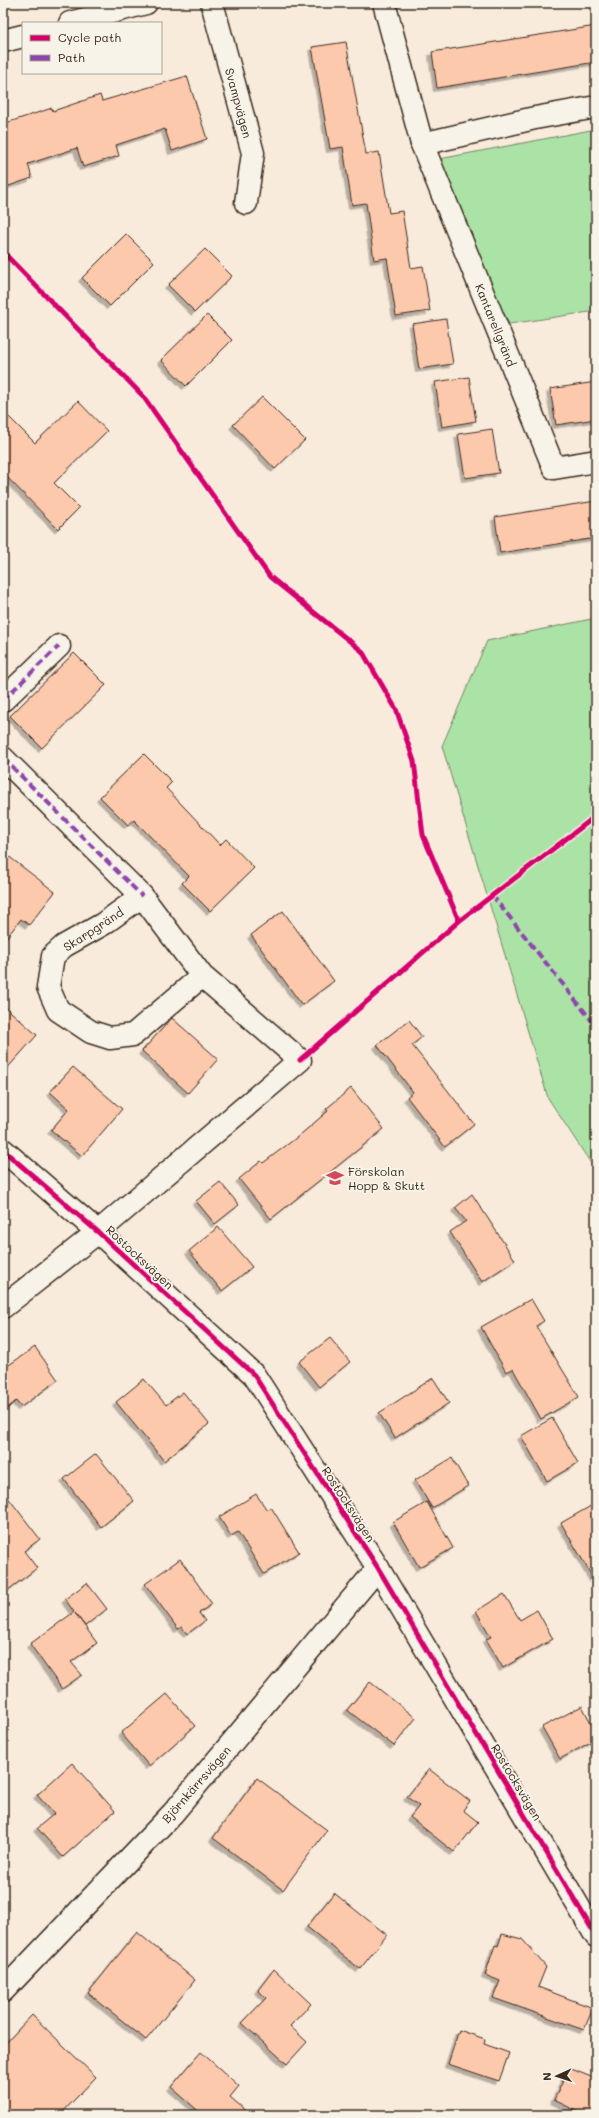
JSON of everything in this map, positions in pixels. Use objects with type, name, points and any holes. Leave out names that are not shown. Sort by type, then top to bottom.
[{"type":"street","points":[[74,22],[146,3]]},
{"type":"street","name":"Svampvägen","points":[[212,3],[253,153],[246,204]]},
{"type":"street","name":"Kantarellgränd","points":[[384,3],[422,144],[554,468],[596,461]]},
{"type":"street","points":[[3,41],[22,36]]},
{"type":"street","points":[[422,144],[534,118],[596,107]]},
{"type":"street","points":[[3,700],[59,646]]},
{"type":"street","points":[[3,758],[142,896],[202,976],[300,1060],[98,1232],[3,1307]]},
{"type":"street","name":"Skarpgränd","points":[[142,896],[103,924],[64,946],[53,956],[48,986],[58,1010],[91,1032],[110,1038],[133,1035],[202,976]]},
{"type":"street","name":"Rostocksvägen","points":[[3,1150],[98,1232],[254,1375],[378,1568],[596,1936]]},
{"type":"street","name":"Björnkärrsvägen","points":[[3,1991],[173,1813],[378,1568]]},
{"type":"green space","points":[[596,129],[596,311],[509,324],[429,161]]},
{"type":"green space","points":[[596,618],[596,1171],[548,1098],[442,746],[487,641]]},
{"type":"building","points":[[596,26],[596,62],[437,88],[432,52]]},
{"type":"building","points":[[346,42],[366,154],[379,152],[389,213],[402,211],[411,268],[423,266],[430,311],[396,316],[387,258],[374,260],[366,203],[352,205],[343,147],[330,149],[312,47]]},
{"type":"building","points":[[187,76],[207,139],[172,151],[165,129],[116,145],[119,156],[83,167],[77,148],[28,164],[32,178],[3,188],[3,124],[52,108],[53,111],[100,95],[102,101]]},
{"type":"building","points":[[126,234],[154,262],[110,306],[82,278]]},
{"type":"building","points":[[205,249],[232,276],[195,312],[168,285]]},
{"type":"building","points":[[207,315],[232,340],[186,386],[161,360]]},
{"type":"building","points":[[446,319],[453,364],[419,369],[412,324]]},
{"type":"building","points":[[469,377],[476,421],[442,427],[435,382]]},
{"type":"building","points":[[596,382],[596,419],[556,425],[550,389]]},
{"type":"building","points":[[262,397],[305,440],[275,469],[233,425]]},
{"type":"building","points":[[78,401],[107,431],[54,483],[79,508],[58,529],[3,473],[3,411],[35,443]]},
{"type":"building","points":[[492,429],[499,473],[465,478],[458,434]]},
{"type":"building","points":[[596,501],[596,538],[500,553],[495,517]]},
{"type":"building","points":[[74,653],[106,685],[42,748],[10,716]]},
{"type":"building","points":[[144,754],[172,782],[166,788],[220,845],[226,839],[254,868],[210,911],[182,883],[189,876],[134,820],[128,825],[100,797]]},
{"type":"building","points":[[3,852],[55,892],[29,925],[21,919],[3,942]]},
{"type":"building","points":[[283,911],[334,981],[302,1005],[251,935]]},
{"type":"building","points":[[3,1005],[37,1035],[3,1073]]},
{"type":"building","points":[[172,1018],[218,1059],[188,1093],[142,1051]]},
{"type":"building","points":[[409,1020],[422,1037],[412,1045],[474,1124],[445,1147],[407,1097],[413,1092],[377,1045]]},
{"type":"building","points":[[73,1067],[122,1109],[82,1156],[51,1130],[69,1109],[50,1092]]},
{"type":"building","points":[[351,1088],[384,1129],[271,1219],[239,1179],[261,1161],[263,1163],[300,1135],[328,1111],[326,1109]]},
{"type":"building","points":[[220,1182],[239,1205],[215,1224],[196,1201]]},
{"type":"building","points":[[472,1194],[515,1260],[482,1282],[450,1232],[466,1221],[455,1208]]},
{"type":"building","points":[[218,1227],[252,1267],[222,1291],[189,1251]]},
{"type":"building","points":[[531,1299],[544,1321],[536,1326],[579,1397],[541,1419],[513,1369],[506,1372],[481,1327]]},
{"type":"building","points":[[330,1338],[350,1362],[319,1387],[299,1362]]},
{"type":"building","points":[[35,1347],[58,1380],[21,1407],[16,1401],[3,1412],[3,1369]]},
{"type":"building","points":[[433,1378],[449,1403],[395,1438],[379,1413]]},
{"type":"building","points":[[144,1379],[166,1405],[183,1392],[209,1424],[164,1461],[116,1402]]},
{"type":"building","points":[[552,1418],[578,1463],[547,1481],[521,1436]]},
{"type":"building","points":[[96,1454],[134,1501],[101,1527],[64,1479]]},
{"type":"building","points":[[452,1458],[468,1486],[432,1508],[415,1480]]},
{"type":"building","points":[[3,1491],[40,1539],[24,1551],[37,1568],[3,1594]]},
{"type":"building","points":[[256,1494],[267,1510],[271,1507],[299,1552],[264,1574],[238,1532],[231,1536],[219,1517]]},
{"type":"building","points":[[427,1502],[453,1548],[419,1567],[393,1522]]},
{"type":"building","points":[[596,1503],[596,1583],[561,1523]]},
{"type":"building","points":[[180,1559],[212,1604],[199,1613],[205,1621],[187,1634],[182,1627],[178,1629],[145,1584]]},
{"type":"building","points":[[87,1583],[107,1609],[85,1626],[75,1613],[97,1643],[71,1662],[82,1675],[62,1689],[30,1644],[74,1612],[65,1599]]},
{"type":"building","points":[[504,1594],[520,1620],[537,1610],[553,1639],[503,1668],[486,1639],[491,1637],[476,1611]]},
{"type":"building","points":[[370,1682],[416,1718],[394,1746],[347,1710]]},
{"type":"building","points":[[167,1694],[195,1726],[149,1766],[121,1733]]},
{"type":"building","points":[[582,1706],[596,1732],[596,1739],[560,1759],[542,1727]]},
{"type":"building","points":[[72,1763],[115,1811],[63,1857],[37,1828],[54,1814],[37,1795]]},
{"type":"building","points":[[429,1769],[470,1801],[463,1810],[478,1822],[454,1852],[410,1817],[419,1806],[407,1797]]},
{"type":"building","points":[[257,1778],[327,1830],[283,1890],[213,1838]]},
{"type":"building","points":[[334,1893],[387,1935],[360,1969],[307,1927]]},
{"type":"building","points":[[137,1932],[195,1980],[146,2040],[88,1993]]},
{"type":"building","points":[[502,1934],[522,1939],[546,1967],[538,1987],[593,2008],[584,2030],[493,1998],[500,1981],[485,1975],[495,1945],[498,1946]]},
{"type":"building","points":[[274,1969],[311,2004],[290,2026],[307,2042],[287,2064],[242,2023],[266,1998],[258,1990]]},
{"type":"building","points":[[32,2015],[96,2077],[60,2115],[3,2115],[3,2046]]},
{"type":"building","points":[[459,2030],[485,2039],[484,2044],[509,2053],[499,2081],[448,2064]]},
{"type":"building","points":[[201,2052],[239,2086],[230,2097],[251,2115],[203,2115],[171,2087]]},
{"type":"building","points":[[569,2068],[596,2079],[596,2115],[585,2115],[554,2100]]},
{"type":"marked path","points":[[3,700],[59,646]]},
{"type":"marked path","points":[[3,758],[142,896]]},
{"type":"marked path","points":[[492,895],[596,1026]]},
{"type":"cycle path","points":[[3,252],[143,396],[270,577],[362,651],[396,709],[414,761],[423,835],[459,921],[588,822],[596,814]]},
{"type":"cycle path","points":[[300,1060],[459,921]]},
{"type":"cycle path","points":[[3,1150],[98,1232],[254,1375],[378,1568],[596,1936]]},
{"type":"place","name":"Förskolan Hopp & Skutt","points":[[335,1178]]}]
